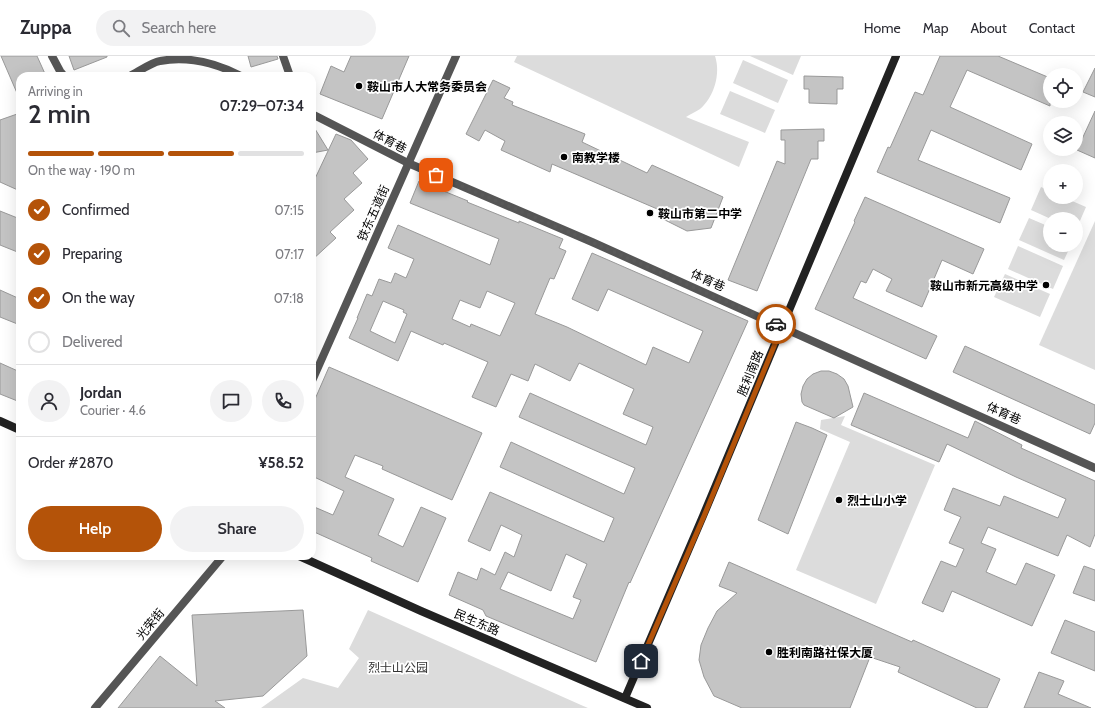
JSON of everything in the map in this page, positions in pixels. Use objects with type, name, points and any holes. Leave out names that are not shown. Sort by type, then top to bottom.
[{"type":"main road","name":"胜利南路","points":[[625,698],[704,516],[896,56]]},
{"type":"main road","points":[[0,421],[16,428]]},
{"type":"main road","name":"民生东路","points":[[308,560],[435,617],[647,708]]},
{"type":"street","points":[[52,56],[61,72]]},
{"type":"street","points":[[283,56],[289,72]]},
{"type":"street","name":"铁东五道街","points":[[316,372],[456,56]]},
{"type":"street","points":[[138,72],[159,61],[180,58],[205,61],[231,72]]},
{"type":"street","name":"体育巷","points":[[316,116],[408,163],[592,242],[1095,468]]},
{"type":"street","name":"光荣街","points":[[95,708],[220,560]]},
{"type":"green space","points":[[517,56],[715,56],[717,63],[717,78],[712,92],[705,104],[700,109],[686,117],[749,142],[739,167],[514,62]]},
{"type":"green space","points":[[750,56],[801,56],[793,75]]},
{"type":"green space","points":[[743,60],[788,80],[778,103],[733,83]]},
{"type":"green space","points":[[730,91],[775,110],[765,133],[720,114]]},
{"type":"green space","points":[[1041,187],[1043,188],[1043,204],[1079,204],[1086,207],[1083,214],[1083,212],[1043,212],[1043,215],[1031,210]]},
{"type":"green space","points":[[1029,218],[1043,224],[1043,251],[1019,240]]},
{"type":"green space","points":[[1095,221],[1095,370],[1039,345],[1081,252],[1083,252],[1083,248]]},
{"type":"green space","points":[[1018,246],[1063,266],[1053,289],[1008,269]]},
{"type":"green space","points":[[1046,252],[1068,252],[1064,260]]},
{"type":"green space","points":[[1005,274],[1050,294],[1040,317],[994,297]]},
{"type":"green space","points":[[845,416],[841,425],[935,465],[876,604],[796,570],[850,442],[820,429],[821,420]]},
{"type":"green space","name":"烈士山公园","points":[[368,610],[588,708],[261,708],[303,678],[338,688],[359,658],[349,649]]},
{"type":"building","points":[[1,56],[37,56],[44,72],[16,72],[16,91]]},
{"type":"building","points":[[69,56],[107,56],[107,57],[74,70]]},
{"type":"building","points":[[248,56],[277,56],[278,59],[251,67]]},
{"type":"building","name":"鞍山市人大常务委员会","points":[[351,56],[409,56],[382,119],[320,94],[331,66],[344,72]]},
{"type":"building","points":[[940,56],[998,56],[1043,75],[1043,103],[967,70],[950,107],[1032,144],[1021,170],[931,130],[918,160],[1010,198],[1000,223],[877,172],[888,147],[890,148],[915,92],[923,95]]},
{"type":"building","points":[[1095,68],[1095,97],[1083,92]]},
{"type":"building","points":[[804,76],[843,77],[843,89],[837,89],[837,104],[809,103],[809,89],[804,89]]},
{"type":"building","name":"南教学楼","points":[[493,80],[510,88],[504,98],[513,102],[512,105],[585,134],[582,142],[647,173],[652,165],[723,197],[711,228],[687,231],[659,217],[662,211],[552,164],[550,172],[501,150],[505,141],[485,130],[479,141],[466,134]]},
{"type":"building","points":[[1095,111],[1095,158],[1083,153],[1083,137]]},
{"type":"building","points":[[16,114],[16,189],[0,182],[0,120]]},
{"type":"building","points":[[824,129],[824,141],[818,141],[818,159],[811,159],[757,291],[728,280],[777,161],[785,164],[785,140],[781,140],[781,130]]},
{"type":"building","points":[[316,130],[328,150],[316,152]]},
{"type":"building","points":[[336,134],[351,140],[368,159],[353,173],[362,183],[344,199],[354,210],[330,232],[336,238],[316,256],[316,176]]},
{"type":"building","points":[[419,181],[519,223],[519,221],[563,239],[559,248],[566,251],[554,279],[550,278],[535,314],[567,327],[646,365],[653,347],[689,363],[703,331],[608,289],[598,311],[572,299],[592,253],[748,321],[630,583],[629,582],[596,662],[486,616],[483,610],[449,595],[458,572],[477,580],[481,568],[495,575],[505,552],[514,557],[522,535],[501,525],[490,551],[468,541],[490,492],[604,542],[614,518],[500,467],[511,442],[624,494],[635,468],[519,417],[530,393],[646,445],[653,427],[623,414],[634,389],[579,363],[570,381],[535,364],[528,381],[511,374],[496,407],[472,397],[488,362],[411,331],[398,361],[349,338],[367,294],[372,296],[379,279],[391,283],[395,273],[406,278],[414,259],[388,248],[398,225],[490,265],[499,239],[410,203]],"holes":[[[487,291],[515,303],[500,336],[471,324],[470,327],[452,319],[460,300],[480,308]],[[383,301],[404,310],[403,312],[407,314],[395,343],[370,331]],[[566,554],[587,564],[573,597],[581,600],[573,619],[500,589],[508,572],[551,591]]]},
{"type":"building","points":[[865,197],[984,249],[973,274],[942,260],[922,307],[886,291],[892,279],[873,269],[866,283],[861,281],[853,298],[937,336],[926,359],[815,309]]},
{"type":"building","points":[[0,211],[16,217],[16,251],[0,245]]},
{"type":"building","points":[[0,290],[16,297],[16,323],[0,317]]},
{"type":"building","points":[[965,346],[1095,405],[1095,423],[1090,434],[953,372]]},
{"type":"building","points":[[0,363],[16,370],[16,400],[0,394]]},
{"type":"building","points":[[329,367],[482,433],[452,500],[382,469],[383,466],[355,455],[345,477],[394,499],[378,535],[403,547],[421,507],[446,518],[418,582],[371,561],[372,558],[316,533],[316,508],[333,515],[344,491],[316,478],[316,397]]},
{"type":"building","points":[[821,371],[829,371],[837,374],[844,379],[848,386],[853,407],[834,418],[804,405],[802,402],[801,394],[807,379],[813,374]]},
{"type":"building","points":[[864,393],[968,438],[975,421],[1022,445],[1021,448],[1095,481],[1095,534],[1090,547],[1067,535],[1058,556],[988,527],[981,543],[996,549],[986,572],[1016,585],[1026,563],[1055,575],[1032,626],[952,591],[943,612],[922,603],[941,561],[956,567],[964,549],[949,543],[961,517],[944,510],[953,488],[1000,506],[1004,496],[1058,518],[1066,499],[947,444],[939,462],[851,425]]},
{"type":"building","points":[[796,422],[827,435],[788,534],[758,520]]},
{"type":"building","points":[[729,562],[912,642],[913,640],[1000,679],[987,708],[977,708],[898,672],[900,667],[870,657],[850,708],[742,708],[714,696],[704,677],[699,660],[701,645],[717,611],[737,593],[719,586]]},
{"type":"building","points":[[1084,566],[1095,570],[1095,601],[1073,593]]},
{"type":"building","points":[[303,610],[307,656],[263,696],[215,701],[225,708],[118,708],[160,656],[197,686],[192,615]]},
{"type":"building","points":[[1065,620],[1095,632],[1095,671],[1051,653]]},
{"type":"building","points":[[1039,672],[1064,681],[1058,694],[1091,708],[1024,708]]},
{"type":"way so far","points":[[436,175],[592,242],[776,324]]},
{"type":"place","name":"鞍山市人大常务委员会","points":[[359,86]]},
{"type":"place","name":"南教学楼","points":[[564,157]]},
{"type":"place","name":"鞍山市第二中学","points":[[650,213]]},
{"type":"place","name":"鞍山市新元高级中学","points":[[1046,285]]},
{"type":"place","name":"烈士山小学","points":[[839,500]]},
{"type":"place","name":"胜利南路社保大厦","points":[[769,652]]},
{"type":"route","points":[[641,661],[704,516],[782,327],[776,324]]}]
